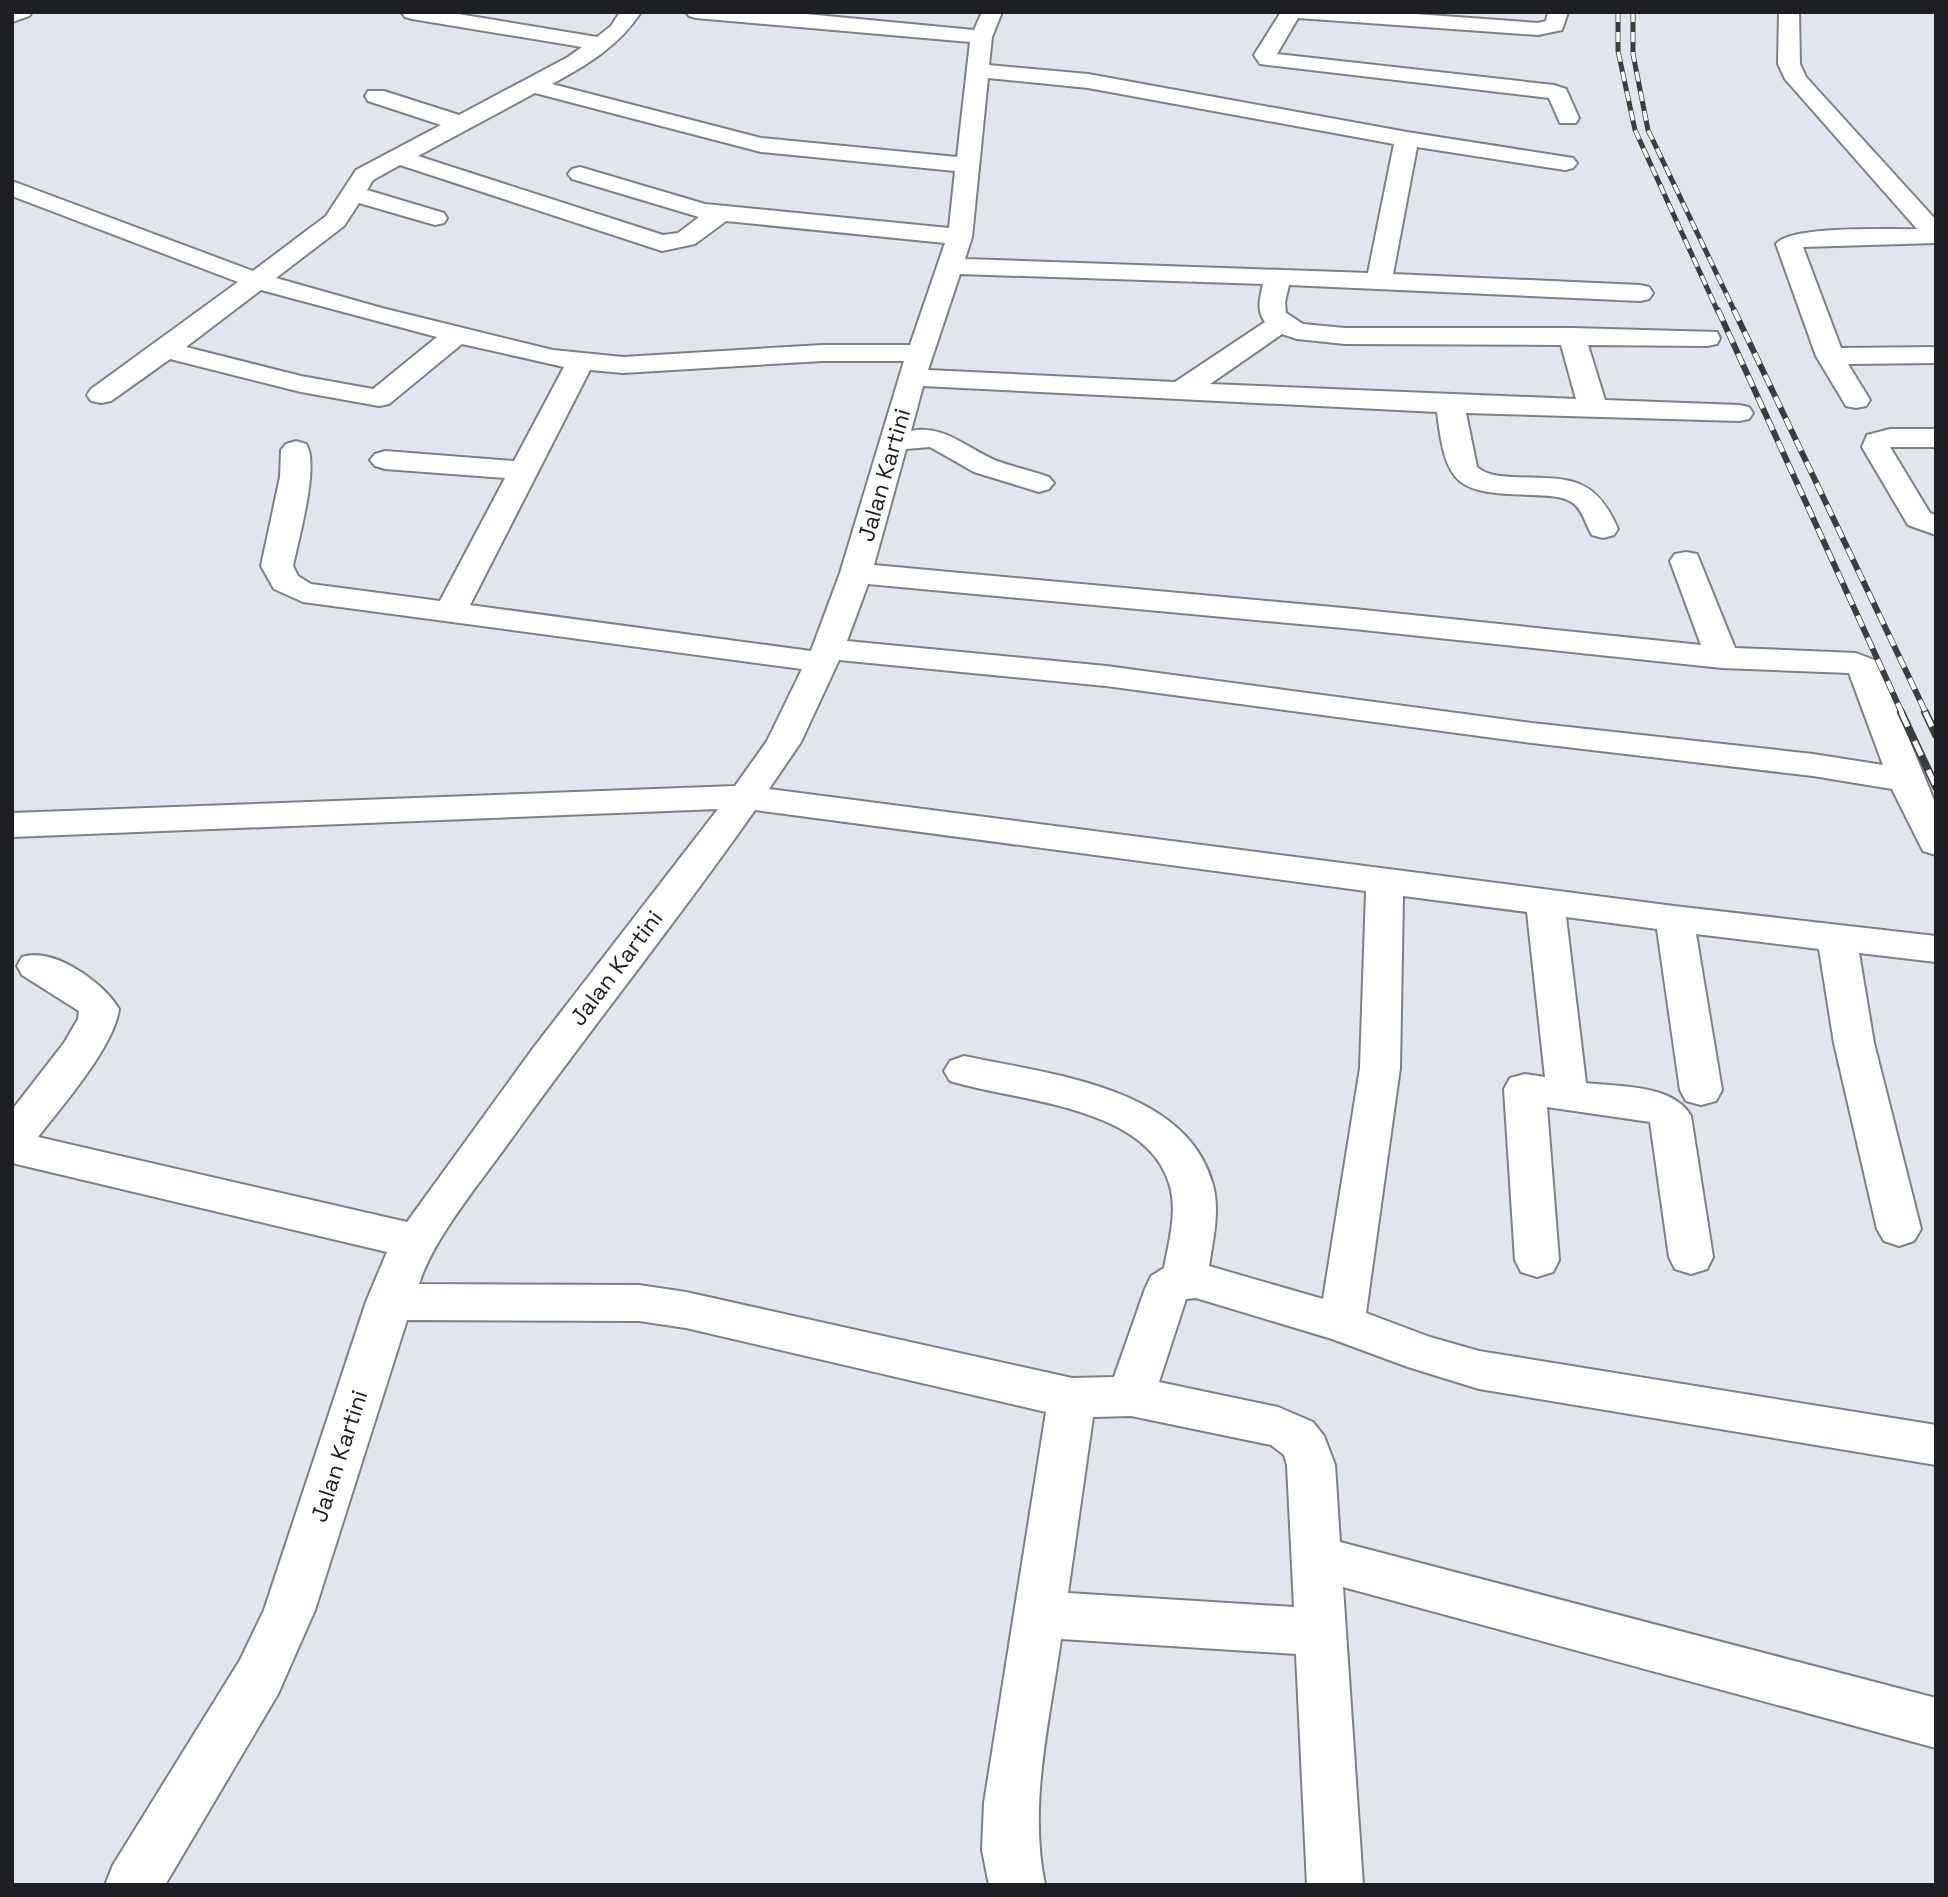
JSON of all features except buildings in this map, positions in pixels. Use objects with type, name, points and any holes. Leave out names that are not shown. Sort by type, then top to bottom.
[{"type":"street","points":[[100,395],[165,350],[335,221],[364,175],[534,86],[603,44],[619,30],[631,12]]},
{"type":"street","points":[[696,12],[833,22],[983,40],[1100,83],[1407,139],[1565,163]]},
{"type":"street","points":[[1558,12],[1555,26],[1538,29],[1293,12],[1265,55],[1268,58],[1551,91],[1558,94],[1568,118]]},
{"type":"street","points":[[1789,12],[1789,64],[1796,79],[1936,235]]},
{"type":"street","points":[[412,13],[603,44]]},
{"type":"street","name":"Jalan Kartini","points":[[133,1885],[259,1678],[284,1621],[403,1264],[452,1189],[548,1057],[784,742],[825,655],[856,573],[916,365],[956,251],[983,40]]},
{"type":"street","points":[[534,86],[761,145],[901,156],[969,165]]},
{"type":"street","points":[[376,96],[461,124]]},
{"type":"street","points":[[1379,281],[1407,139]]},
{"type":"street","points":[[399,157],[651,241],[668,243],[686,239],[720,214]]},
{"type":"street","points":[[580,174],[720,214],[956,251],[1278,276],[1640,293]]},
{"type":"street","points":[[12,188],[255,280],[456,335],[580,362],[623,365],[822,353],[916,365],[1182,390],[1450,404],[1739,413]]},
{"type":"street","points":[[352,193],[435,218]]},
{"type":"street","points":[[1856,400],[1830,356],[1789,244],[1802,239],[1936,235]]},
{"type":"street","points":[[1278,276],[1272,302],[1273,314],[1281,323],[1309,334],[1707,338]]},
{"type":"street","points":[[1182,390],[1281,323]]},
{"type":"street","points":[[165,350],[301,384],[379,398],[456,335]]},
{"type":"street","points":[[1572,336],[1593,408]]},
{"type":"street","points":[[1830,356],[1936,355]]},
{"type":"street","points":[[450,612],[580,362]]},
{"type":"street","points":[[1450,404],[1461,465],[1470,477],[1485,483],[1575,492],[1593,506],[1603,528]]},
{"type":"street","points":[[893,443],[924,437],[940,440],[984,467],[1040,483]]},
{"type":"street","points":[[1936,438],[1891,438],[1877,441],[1877,447],[1919,519],[1936,526]]},
{"type":"street","points":[[296,450],[295,477],[277,566],[285,582],[303,592],[450,612],[825,655],[1105,676],[1532,733],[1823,766],[1906,780]]},
{"type":"street","points":[[385,460],[525,471]]},
{"type":"street","points":[[1686,561],[1722,657]]},
{"type":"street","points":[[856,573],[1354,619],[1770,662],[1856,663],[1865,668],[1906,780],[1936,842]]},
{"type":"street","points":[[12,825],[745,797],[1674,919],[1936,949]]},
{"type":"street","points":[[1342,1323],[1380,1068],[1385,879]]},
{"type":"street","points":[[1545,901],[1567,1094]]},
{"type":"street","points":[[1674,919],[1702,1090]]},
{"type":"street","points":[[1837,939],[1854,1043],[1899,1229]]},
{"type":"street","points":[[12,1140],[88,1040],[99,1018],[97,1006],[88,996],[36,966]]},
{"type":"street","points":[[964,1071],[1111,1105],[1140,1120],[1163,1137],[1181,1159],[1192,1185],[1192,1230],[1185,1279]]},
{"type":"street","points":[[1537,1260],[1525,1089],[1652,1107],[1670,1116],[1691,1257]]},
{"type":"street","points":[[12,1147],[418,1242]]},
{"type":"street","points":[[1131,1396],[1167,1289],[1174,1281],[1202,1280],[1342,1323],[1433,1357],[1479,1370],[1936,1445]]},
{"type":"street","points":[[389,1302],[639,1303],[687,1310],[1072,1398],[1131,1396],[1278,1427],[1297,1435],[1308,1449],[1311,1465],[1335,1885]]},
{"type":"street","points":[[1017,1885],[1010,1850],[1011,1803],[1072,1398]]},
{"type":"street","points":[[1318,1558],[1936,1723]]},
{"type":"street","points":[[1041,1615],[1322,1632]]},
{"type":"railway","points":[[1618,12],[1618,51],[1635,130],[1718,312]]},
{"type":"railway","points":[[1633,12],[1633,54],[1648,130],[1735,312]]},
{"type":"railway","points":[[1718,310],[1902,713]]},
{"type":"railway","points":[[1734,310],[1926,713]]},
{"type":"railway","points":[[1901,712],[1936,787]]},
{"type":"railway","points":[[1925,712],[1936,735]]}]
